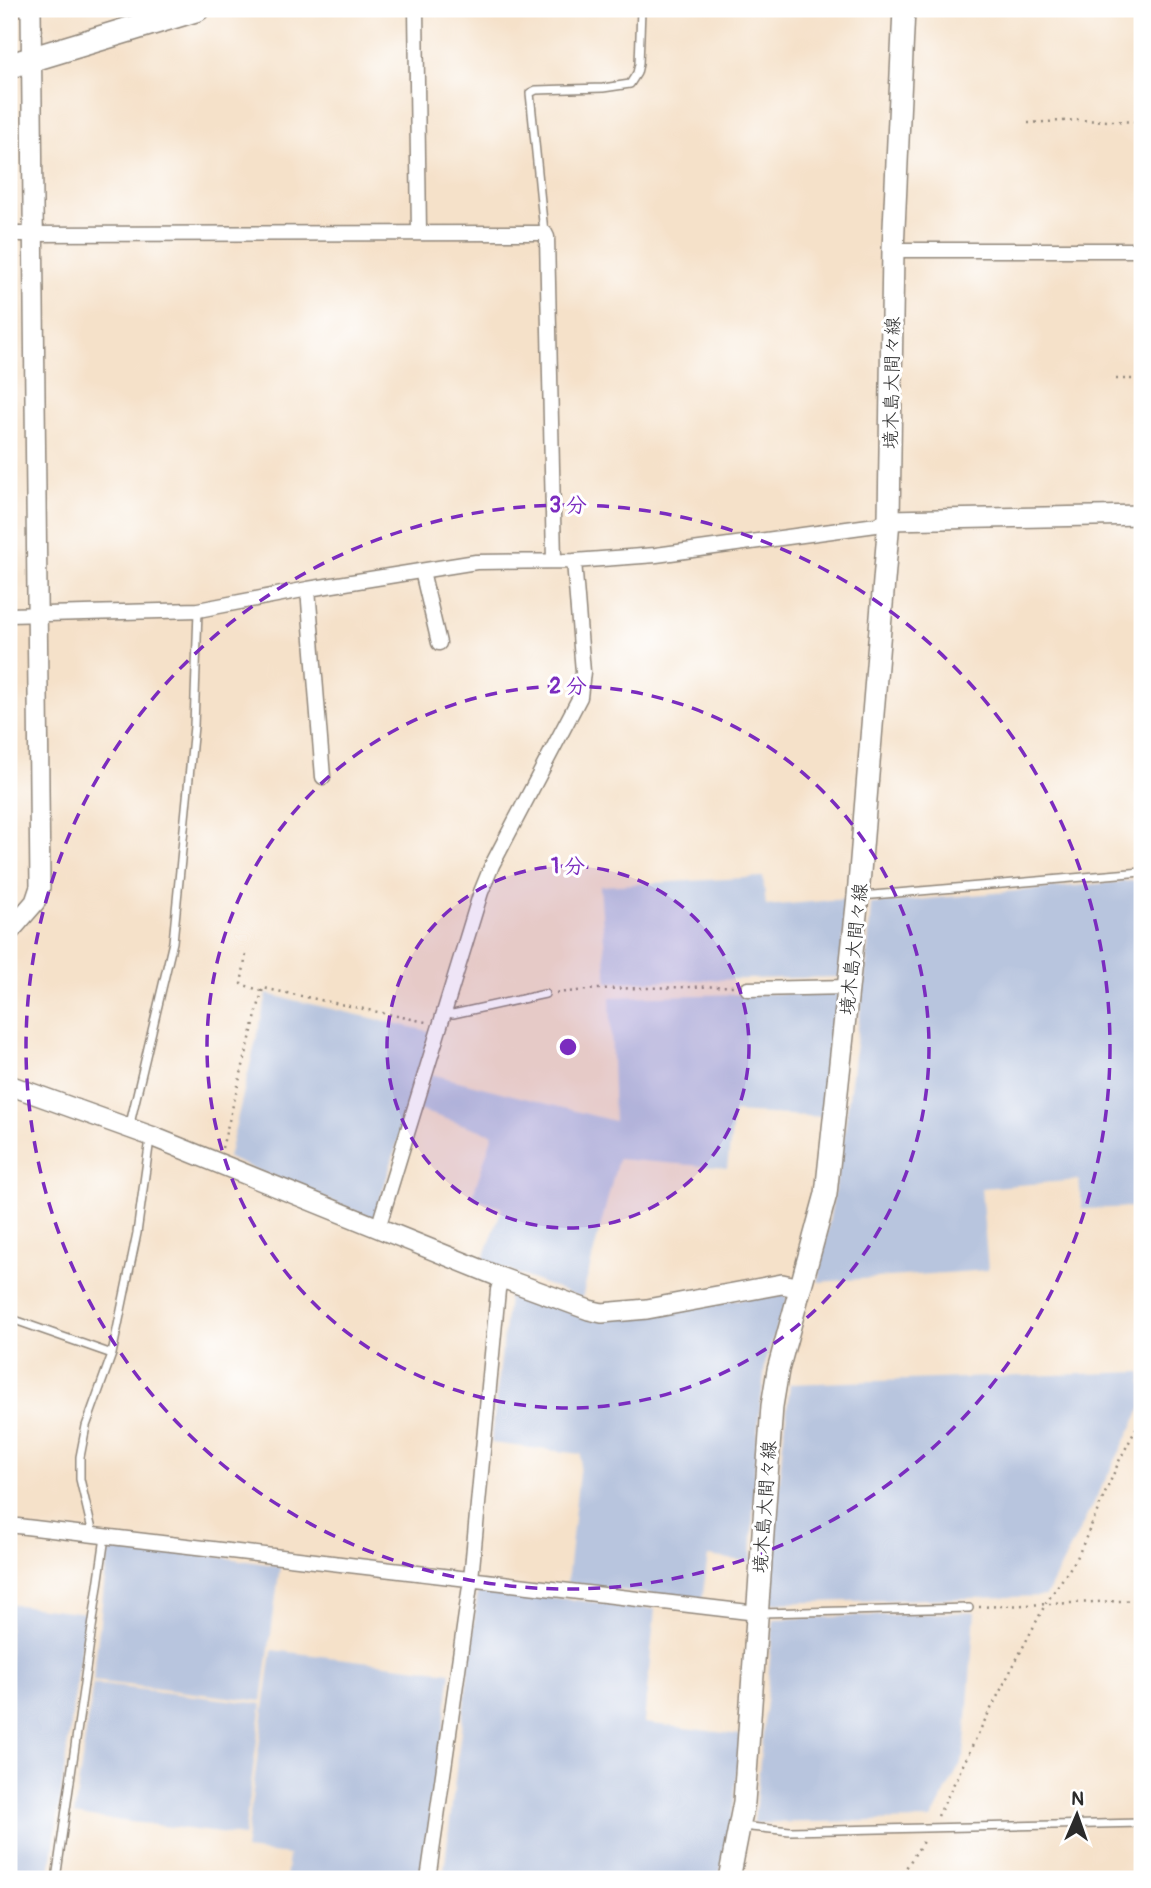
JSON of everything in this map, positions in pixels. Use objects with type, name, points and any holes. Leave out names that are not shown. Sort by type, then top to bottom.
[{"type":"highway","points":[[20,63],[197,9]]},
{"type":"main road","name":"境木島大間々線","points":[[729,1879],[741,1826],[772,1406],[778,1370],[826,1194],[858,896],[889,520],[893,250],[904,9]]},
{"type":"street","points":[[9,932],[35,902],[40,887],[32,234],[20,63],[31,9]]},
{"type":"street","points":[[416,9],[419,232]]},
{"type":"street","points":[[9,234],[545,233],[554,561]]},
{"type":"street","points":[[893,250],[1142,250]]},
{"type":"street","points":[[9,615],[198,610],[308,589],[494,561],[574,561],[656,555],[876,525],[889,520],[1142,515]]},
{"type":"street","points":[[378,1228],[477,904],[492,865],[580,697],[583,663],[574,561]]},
{"type":"street","points":[[422,571],[439,643]]},
{"type":"street","points":[[308,589],[323,777]]},
{"type":"street","points":[[748,989],[849,987]]},
{"type":"street","points":[[9,1086],[151,1136],[573,1306],[602,1313],[647,1308],[782,1284],[801,1288]]},
{"type":"street","points":[[428,1879],[471,1579],[498,1290],[502,1278]]},
{"type":"street","points":[[9,1525],[757,1613]]},
{"type":"lane","points":[[545,233],[530,93],[536,90],[603,88],[630,84],[639,64],[641,9]]},
{"type":"lane","points":[[129,1128],[173,943],[194,726],[198,610]]},
{"type":"lane","points":[[858,896],[1142,872]]},
{"type":"lane","points":[[442,1019],[453,1014],[545,994]]},
{"type":"lane","points":[[56,1879],[99,1535],[80,1479],[80,1457],[86,1426],[112,1354],[137,1233],[151,1136]]},
{"type":"lane","points":[[9,1318],[112,1354]]},
{"type":"lane","points":[[757,1613],[969,1608]]},
{"type":"lane","points":[[741,1826],[790,1831],[1142,1823]]},
{"type":"path","points":[[1028,123],[1079,120],[1142,122]]},
{"type":"path","points":[[1116,379],[1142,379]]},
{"type":"path","points":[[246,955],[241,984],[262,991]]},
{"type":"path","points":[[545,994],[598,989],[739,986],[748,989]]},
{"type":"path","points":[[218,1163],[263,988],[442,1019]]},
{"type":"path","points":[[899,1879],[933,1827],[1046,1603],[1077,1558],[1120,1459],[1142,1418]]},
{"type":"path","points":[[969,1608],[1142,1600]]},
{"type":"shaded area","points":[[763,877],[766,906],[847,899],[840,977],[607,982],[600,886]]},
{"type":"shaded area","points":[[1142,880],[1142,1207],[1082,1209],[1079,1180],[981,1188],[988,1270],[818,1282],[842,1150],[867,959],[871,904]]},
{"type":"shaded area","points":[[839,992],[825,1117],[734,1112],[727,1168],[618,1159],[582,1298],[483,1261],[502,1208],[472,1197],[493,1134],[418,1110],[431,1074],[614,1121],[610,997]]},
{"type":"shaded area","points":[[267,994],[432,1032],[374,1219],[228,1158]]},
{"type":"shaded area","points":[[509,1290],[593,1320],[783,1293],[788,1298],[766,1358],[756,1445],[751,1562],[708,1556],[702,1601],[567,1583],[581,1454],[491,1443]]},
{"type":"shaded area","points":[[1142,1372],[1142,1408],[1046,1596],[771,1603],[782,1451],[790,1384]]},
{"type":"shaded area","points":[[128,1543],[280,1566],[262,1701],[93,1681],[108,1553]]},
{"type":"shaded area","points":[[478,1589],[655,1609],[644,1723],[741,1735],[732,1821],[719,1879],[595,1879],[566,1876],[565,1879],[443,1879]]},
{"type":"shaded area","points":[[9,1604],[86,1613],[50,1873],[9,1869]]},
{"type":"shaded area","points":[[975,1612],[964,1757],[931,1820],[754,1823],[774,1619]]},
{"type":"shaded area","points":[[272,1650],[451,1672],[423,1879],[286,1879],[289,1855],[245,1850]]},
{"type":"shaded area","points":[[93,1684],[262,1704],[244,1836],[74,1815]]}]
